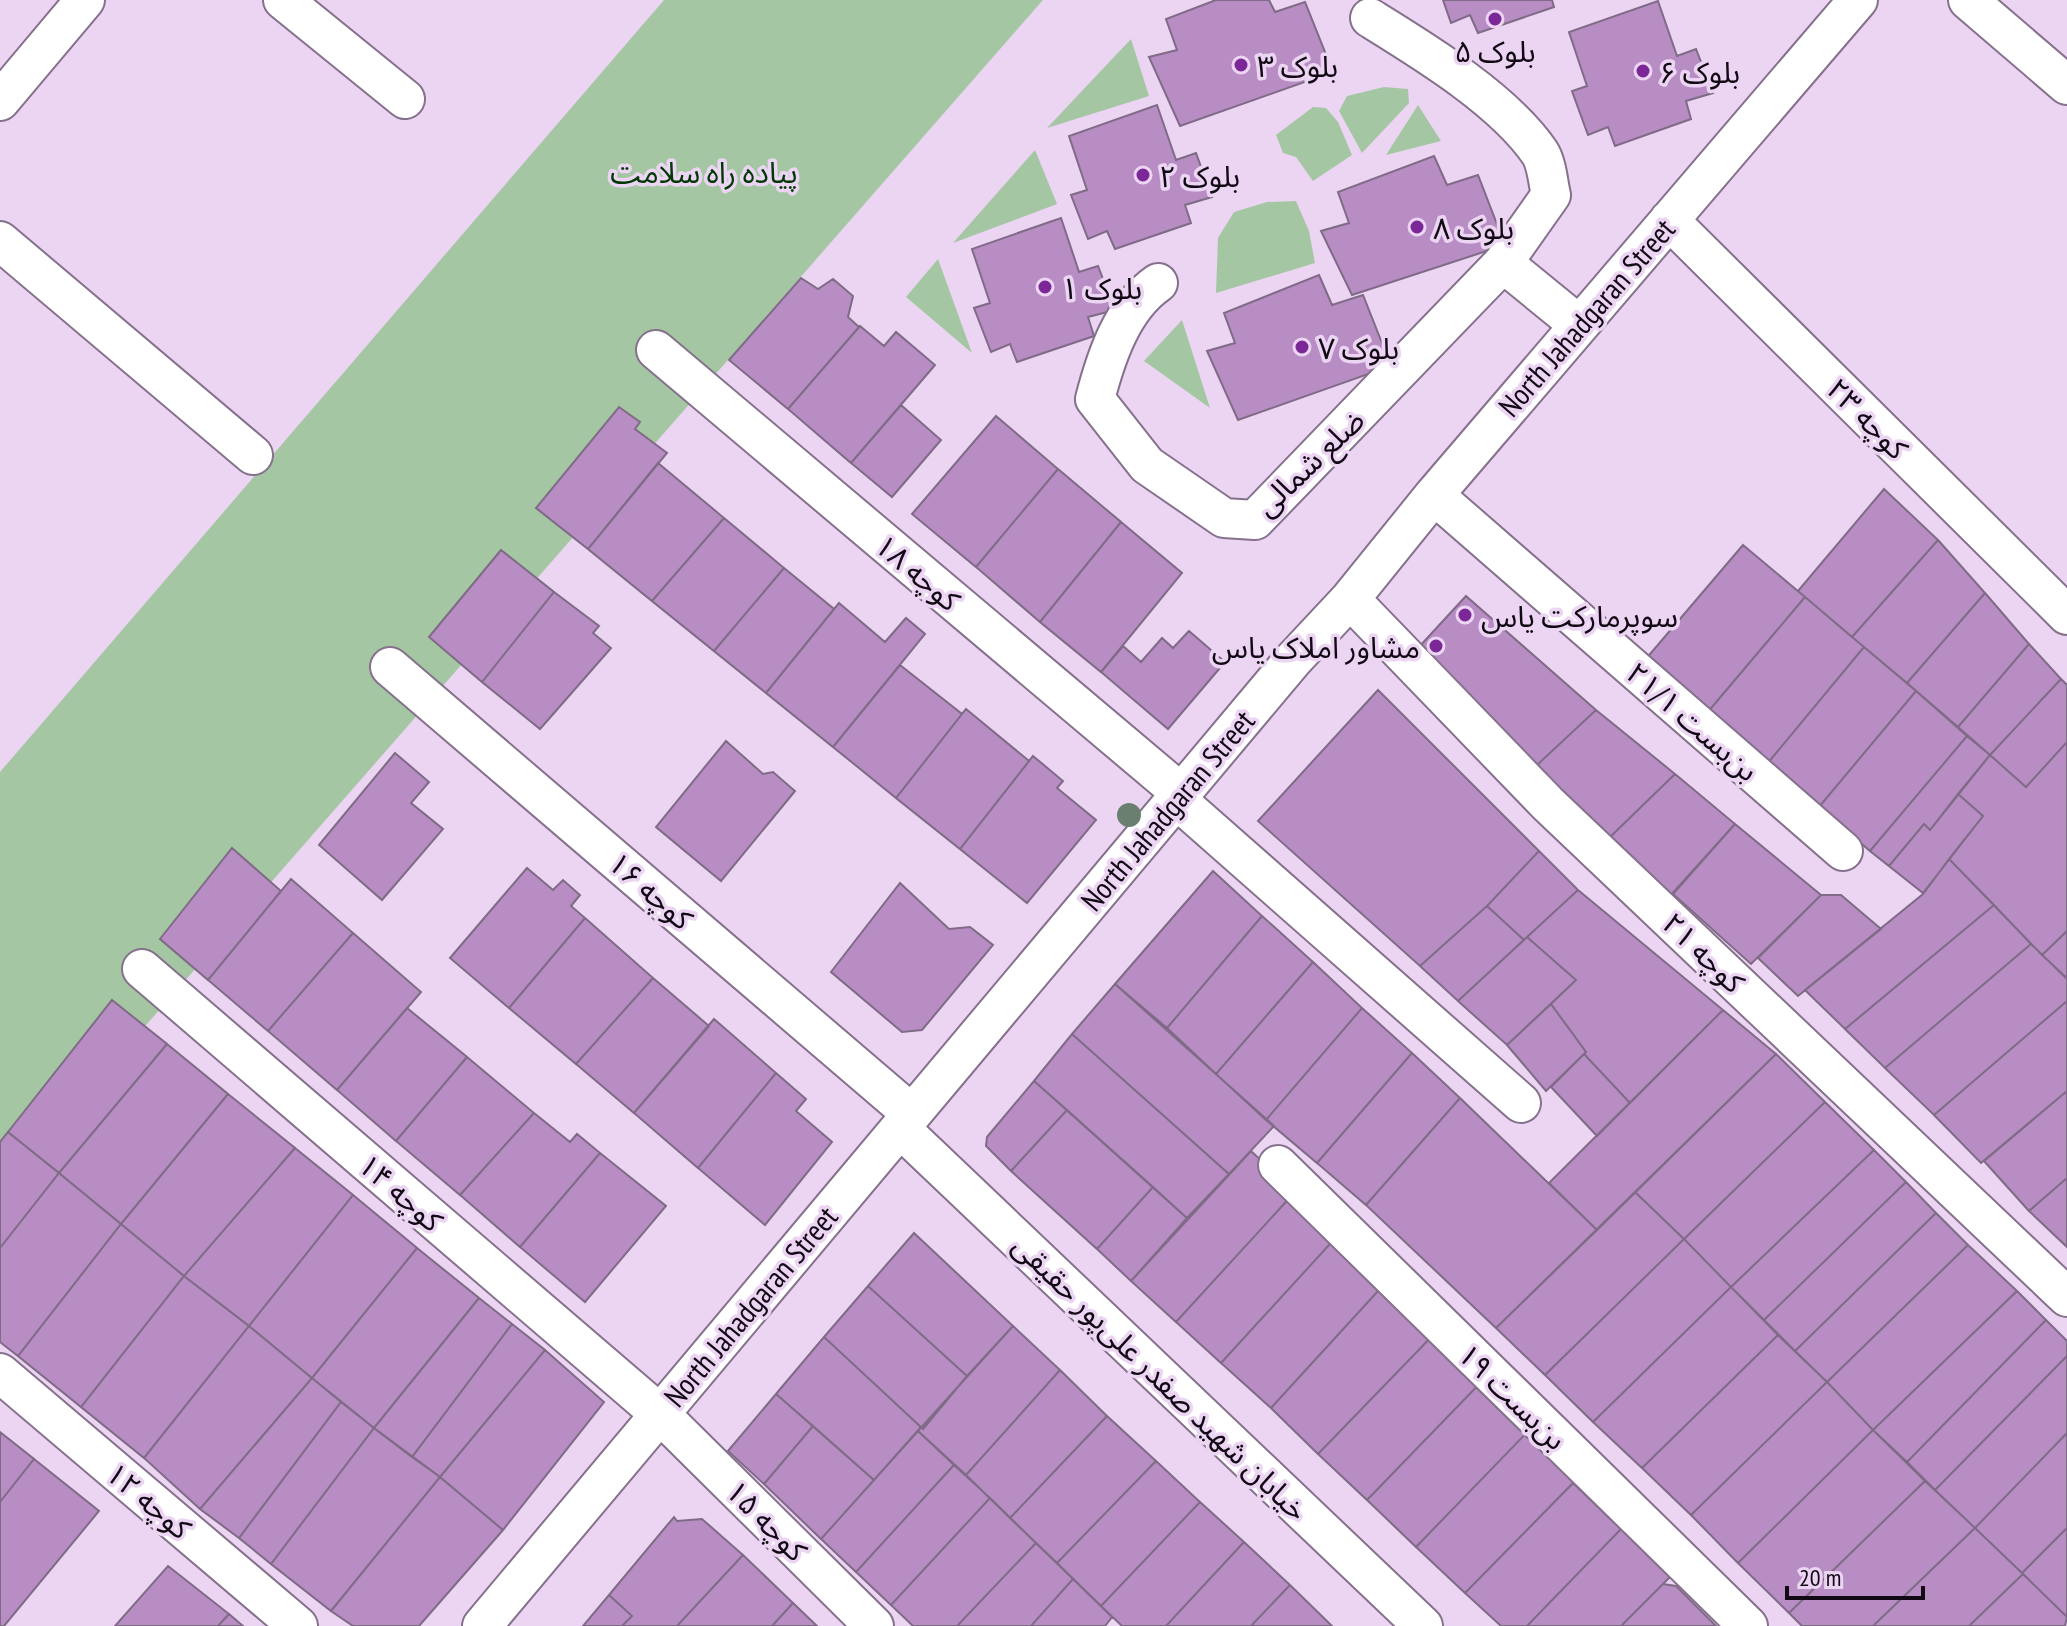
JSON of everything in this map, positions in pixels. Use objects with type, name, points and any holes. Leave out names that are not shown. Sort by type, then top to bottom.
[{"type":"street","points":[[283,0],[405,99]]},
{"type":"street","name":"North Jahadgaran Street","points":[[482,1626],[1293,660],[1350,599],[1434,495],[1858,0]]},
{"type":"street","points":[[1968,0],[2067,85]]},
{"type":"street","points":[[0,101],[83,1]]},
{"type":"street","points":[[1370,18],[1423,51],[1493,103],[1542,155],[1551,195],[1503,263],[1579,325]]},
{"type":"street","name":"کوچه ۲۳","points":[[1669,220],[2067,615]]},
{"type":"street","points":[[0,241],[253,455]]},
{"type":"street","name":"ضلع شمالی","points":[[1158,283],[1143,294],[1106,356],[1095,399],[1147,465],[1224,518],[1255,520],[1503,263]]},
{"type":"street","name":"کوچه ۱۸","points":[[656,350],[1178,796]]},
{"type":"street","name":"بن‌بست ۲۱/۱","points":[[1434,495],[1843,851]]},
{"type":"street","name":"کوچه ۲۱","points":[[1350,599],[1548,804],[2067,1297]]},
{"type":"street","name":"کوچه ۱۶","points":[[390,667],[906,1121]]},
{"type":"street","points":[[1178,796],[1521,1103]]},
{"type":"street","name":"کوچه ۱۴","points":[[142,969],[660,1414]]},
{"type":"street","name":"خیابان شهید صفدر علی‌پور حقیقی","points":[[906,1121],[1423,1626]]},
{"type":"street","name":"بن‌بست ۱۹","points":[[1278,1165],[1748,1626]]},
{"type":"street","name":"کوچه ۱۲","points":[[0,1373],[298,1626]]},
{"type":"street","name":"کوچه ۱۵","points":[[660,1414],[874,1626]]},
{"type":"green space","name":"پیاده راه سلامت","points":[[664,0],[1043,0],[0,1192],[0,772]]},
{"type":"green space","points":[[1131,39],[1149,96],[1047,128]]},
{"type":"green space","points":[[1384,87],[1408,89],[1409,103],[1362,153],[1339,111],[1347,96]]},
{"type":"green space","points":[[1418,105],[1441,141],[1386,155]]},
{"type":"green space","points":[[1313,107],[1326,108],[1338,122],[1352,155],[1313,181],[1296,157],[1283,153],[1276,135]]},
{"type":"green space","points":[[1035,150],[1057,204],[953,243]]},
{"type":"green space","points":[[1296,201],[1309,231],[1315,263],[1216,293],[1218,238],[1234,212],[1267,202]]},
{"type":"green space","points":[[938,259],[972,353],[906,297]]},
{"type":"green space","points":[[1182,320],[1210,408],[1144,361]]},
{"type":"building","name":"بلوک ۳","points":[[1216,0],[1269,0],[1275,12],[1305,2],[1333,72],[1180,126],[1149,57],[1177,50],[1166,19]]},
{"type":"building","name":"بلوک ۵","points":[[1443,0],[1552,0],[1554,7],[1478,33],[1470,15],[1451,23]]},
{"type":"building","name":"بلوک ۶","points":[[1658,1],[1677,56],[1696,49],[1713,93],[1686,101],[1691,119],[1615,146],[1608,127],[1588,135],[1572,91],[1587,86],[1569,32]]},
{"type":"building","name":"بلوک ۲","points":[[1157,105],[1176,160],[1196,153],[1212,197],[1185,205],[1191,223],[1115,249],[1107,231],[1088,239],[1071,195],[1087,190],[1069,136]]},
{"type":"building","name":"بلوک ۸","points":[[1434,156],[1447,185],[1478,175],[1505,245],[1352,295],[1321,231],[1349,223],[1338,192]]},
{"type":"building","name":"بلوک ۱","points":[[1061,218],[1079,272],[1098,266],[1115,310],[1088,317],[1094,336],[1017,362],[1010,344],[991,352],[974,308],[990,303],[972,249]]},
{"type":"building","name":"بلوک ۷","points":[[1319,275],[1332,305],[1363,295],[1391,366],[1238,420],[1207,351],[1235,343],[1224,313]]},
{"type":"building","points":[[801,278],[818,289],[833,279],[853,296],[848,317],[859,327],[788,409],[729,360]]},
{"type":"building","points":[[860,326],[884,346],[896,332],[935,365],[851,463],[788,409]]},
{"type":"building","points":[[901,405],[941,440],[892,497],[851,463]]},
{"type":"building","points":[[619,407],[640,422],[635,429],[667,453],[588,549],[536,508]]},
{"type":"building","points":[[996,416],[1058,469],[976,567],[912,514]]},
{"type":"building","points":[[658,463],[724,518],[652,601],[588,549]]},
{"type":"building","points":[[1058,469],[1121,522],[1040,622],[976,567]]},
{"type":"building","points":[[1884,489],[1938,540],[1852,637],[1798,591]]},
{"type":"building","points":[[724,518],[784,568],[714,651],[652,601]]},
{"type":"building","points":[[1121,522],[1182,573],[1101,672],[1040,622]]},
{"type":"building","points":[[1938,540],[1985,593],[1907,683],[1852,637]]},
{"type":"building","points":[[1743,545],[1805,597],[1707,713],[1645,660]]},
{"type":"building","points":[[501,550],[554,592],[482,682],[429,637]]},
{"type":"building","points":[[784,568],[834,609],[766,693],[714,651]]},
{"type":"building","points":[[554,592],[599,626],[593,633],[611,648],[540,729],[482,682]]},
{"type":"building","points":[[1985,593],[2029,644],[1958,727],[1907,683]]},
{"type":"building","points":[[1466,596],[1596,710],[1536,766],[1418,648]]},
{"type":"building","points":[[1805,597],[1864,647],[1767,764],[1707,713]]},
{"type":"building","points":[[839,603],[885,642],[906,618],[925,634],[833,747],[766,693]]},
{"type":"building","points":[[1189,631],[1225,662],[1168,729],[1101,672],[1123,646],[1141,662],[1162,638],[1173,648]]},
{"type":"building","points":[[2029,644],[2061,679],[1990,755],[1958,727]]},
{"type":"building","points":[[1864,647],[1916,691],[1819,807],[1767,764]]},
{"type":"building","points":[[900,665],[962,714],[896,798],[833,747]]},
{"type":"building","points":[[2061,679],[2067,685],[2067,742],[2026,787],[1990,755]]},
{"type":"building","points":[[1378,690],[1539,851],[1487,906],[1420,966],[1258,821]]},
{"type":"building","points":[[1916,691],[1967,736],[1870,851],[1819,807]]},
{"type":"building","points":[[966,709],[1029,761],[960,849],[896,798]]},
{"type":"building","points":[[1596,710],[1675,774],[1608,839],[1536,766]]},
{"type":"building","points":[[1967,736],[1990,755],[1930,830],[1924,824],[1889,866],[1870,851]]},
{"type":"building","points":[[726,741],[763,774],[773,772],[795,791],[721,881],[656,827]]},
{"type":"building","points":[[2067,742],[2067,931],[2042,955],[1949,859],[1983,816],[1958,794],[1990,755],[2026,787]]},
{"type":"building","points":[[395,753],[429,782],[411,803],[443,829],[382,900],[319,845]]},
{"type":"building","points":[[1033,756],[1063,781],[1057,788],[1096,820],[1027,903],[960,849]]},
{"type":"building","points":[[1675,774],[1735,824],[1670,896],[1608,839]]},
{"type":"building","points":[[1958,794],[1983,816],[1923,893],[1889,866],[1924,824],[1930,830]]},
{"type":"building","points":[[1735,824],[1821,895],[1751,964],[1673,894]]},
{"type":"building","points":[[232,848],[281,891],[208,980],[160,939]]},
{"type":"building","points":[[1539,851],[1578,890],[1524,940],[1487,906]]},
{"type":"building","points":[[1949,859],[1994,905],[1845,1029],[1805,990],[1923,894]]},
{"type":"building","points":[[527,868],[553,890],[563,880],[580,895],[571,906],[585,918],[509,1008],[450,958]]},
{"type":"building","points":[[1213,871],[1262,916],[1167,1028],[1115,984]]},
{"type":"building","points":[[291,879],[353,933],[268,1031],[208,980]]},
{"type":"building","points":[[900,883],[949,929],[970,927],[993,945],[922,1030],[902,1032],[831,972]]},
{"type":"building","points":[[1578,890],[1723,1010],[1630,1103],[1584,1054],[1586,1052],[1551,1004],[1576,980],[1527,937]]},
{"type":"building","points":[[1821,895],[1841,895],[1881,929],[1798,996],[1758,958]]},
{"type":"building","points":[[1994,905],[2031,944],[1885,1068],[1845,1029]]},
{"type":"building","points":[[1487,906],[1524,940],[1458,1001],[1420,966]]},
{"type":"building","points":[[1262,916],[1313,962],[1216,1074],[1167,1028]]},
{"type":"building","points":[[585,918],[653,978],[576,1064],[509,1008]]},
{"type":"building","points":[[2067,931],[2067,978],[2042,955]]},
{"type":"building","points":[[353,933],[421,992],[337,1090],[268,1031]]},
{"type":"building","points":[[1527,937],[1576,980],[1507,1045],[1458,1001]]},
{"type":"building","points":[[2031,944],[2067,979],[2067,1001],[1934,1115],[1885,1068]]},
{"type":"building","points":[[1313,962],[1362,1008],[1266,1120],[1216,1074]]},
{"type":"building","points":[[653,978],[709,1026],[634,1113],[576,1064]]},
{"type":"building","points":[[1115,984],[1274,1126],[1229,1174],[1072,1034]]},
{"type":"building","points":[[112,1000],[167,1044],[59,1173],[8,1132]]},
{"type":"building","points":[[2067,1001],[2067,1091],[1981,1163],[1934,1115]]},
{"type":"building","points":[[1551,1004],[1586,1052],[1546,1091],[1507,1045]]},
{"type":"building","points":[[407,1008],[467,1057],[396,1141],[337,1090]]},
{"type":"building","points":[[1362,1008],[1412,1053],[1317,1163],[1266,1120]]},
{"type":"building","points":[[1723,1010],[1776,1054],[1597,1230],[1549,1183]]},
{"type":"building","points":[[714,1019],[776,1073],[698,1168],[634,1113]]},
{"type":"building","points":[[1072,1034],[1229,1174],[1187,1218],[1034,1081]]},
{"type":"building","points":[[167,1044],[228,1094],[121,1224],[59,1173]]},
{"type":"building","points":[[1412,1053],[1460,1098],[1366,1205],[1317,1163]]},
{"type":"building","points":[[1584,1054],[1630,1103],[1597,1136],[1551,1087]]},
{"type":"building","points":[[1776,1054],[1825,1102],[1684,1239],[1635,1192]]},
{"type":"building","points":[[467,1057],[534,1113],[460,1195],[396,1141]]},
{"type":"building","points":[[776,1073],[806,1099],[796,1111],[832,1142],[765,1225],[698,1168]]},
{"type":"building","points":[[1034,1081],[1067,1110],[1011,1171],[986,1146],[987,1137]]},
{"type":"building","points":[[2067,1091],[2067,1178],[2029,1211],[1984,1161]]},
{"type":"building","points":[[228,1094],[295,1148],[184,1276],[121,1224]]},
{"type":"building","points":[[1460,1098],[1597,1230],[1496,1328],[1366,1205]]},
{"type":"building","points":[[1825,1102],[1874,1150],[1731,1287],[1684,1239]]},
{"type":"building","points":[[1067,1110],[1153,1187],[1097,1249],[1011,1171]]},
{"type":"building","points":[[534,1113],[570,1142],[577,1134],[600,1153],[520,1247],[460,1195]]},
{"type":"building","points":[[8,1132],[59,1173],[0,1248],[0,1142]]},
{"type":"building","points":[[295,1148],[353,1195],[249,1326],[184,1276]]},
{"type":"building","points":[[1874,1150],[1906,1182],[1764,1320],[1731,1287]]},
{"type":"building","points":[[1251,1151],[1295,1192],[1176,1322],[1131,1281]]},
{"type":"building","points":[[600,1153],[666,1206],[585,1302],[520,1247]]},
{"type":"building","points":[[59,1173],[121,1224],[18,1356],[0,1342],[0,1248]]},
{"type":"building","points":[[2067,1178],[2067,1247],[2029,1211]]},
{"type":"building","points":[[1906,1182],[1936,1213],[1795,1351],[1764,1320]]},
{"type":"building","points":[[1153,1187],[1187,1218],[1131,1281],[1097,1249]]},
{"type":"building","points":[[1295,1192],[1340,1233],[1221,1363],[1176,1322]]},
{"type":"building","points":[[1635,1192],[1684,1239],[1545,1375],[1496,1328]]},
{"type":"building","points":[[353,1195],[417,1248],[312,1378],[249,1326]]},
{"type":"building","points":[[1936,1213],[1968,1245],[1827,1382],[1795,1351]]},
{"type":"building","points":[[121,1224],[184,1276],[81,1407],[18,1356]]},
{"type":"building","points":[[914,1233],[1013,1326],[967,1376],[868,1286]]},
{"type":"building","points":[[1340,1233],[1389,1279],[1271,1408],[1221,1363]]},
{"type":"building","points":[[1684,1239],[1731,1287],[1593,1422],[1545,1375]]},
{"type":"building","points":[[1968,1245],[2017,1291],[1873,1430],[1827,1382]]},
{"type":"building","points":[[417,1248],[479,1298],[374,1428],[312,1378]]},
{"type":"building","points":[[184,1276],[249,1326],[144,1458],[81,1407]]},
{"type":"building","points":[[1389,1279],[1440,1328],[1318,1454],[1271,1408]]},
{"type":"building","points":[[868,1286],[967,1376],[923,1429],[824,1337]]},
{"type":"building","points":[[1731,1287],[1778,1335],[1642,1468],[1593,1422]]},
{"type":"building","points":[[2017,1291],[2046,1320],[1907,1462],[1873,1430]]},
{"type":"building","points":[[479,1298],[512,1324],[412,1457],[374,1428]]},
{"type":"building","points":[[2046,1320],[2067,1341],[2067,1356],[1935,1490],[1907,1462]]},
{"type":"building","points":[[512,1324],[545,1350],[440,1477],[412,1457]]},
{"type":"building","points":[[249,1326],[312,1378],[200,1509],[144,1458]]},
{"type":"building","points":[[1013,1326],[1060,1370],[966,1475],[918,1431]]},
{"type":"building","points":[[1440,1328],[1489,1374],[1367,1500],[1318,1454]]},
{"type":"building","points":[[1778,1335],[1827,1382],[1691,1515],[1642,1468]]},
{"type":"building","points":[[824,1337],[921,1427],[874,1480],[776,1394]]},
{"type":"building","points":[[545,1350],[604,1402],[503,1530],[440,1477]]},
{"type":"building","points":[[2067,1356],[2067,1433],[1975,1528],[1935,1490]]},
{"type":"building","points":[[1060,1370],[1107,1416],[1010,1518],[966,1475]]},
{"type":"building","points":[[1489,1374],[1538,1421],[1416,1547],[1367,1500]]},
{"type":"building","points":[[312,1378],[341,1402],[239,1538],[200,1509]]},
{"type":"building","points":[[1827,1382],[1873,1430],[1738,1563],[1691,1515]]},
{"type":"building","points":[[776,1394],[813,1426],[764,1484],[728,1451]]},
{"type":"building","points":[[341,1402],[374,1428],[271,1564],[239,1538]]},
{"type":"building","points":[[1107,1416],[1156,1461],[1057,1563],[1010,1518]]},
{"type":"building","points":[[1538,1421],[1587,1469],[1465,1593],[1416,1547]]},
{"type":"building","points":[[813,1426],[874,1480],[821,1539],[764,1484]]},
{"type":"building","points":[[374,1428],[440,1477],[331,1611],[271,1564]]},
{"type":"building","points":[[1873,1430],[1925,1481],[1789,1613],[1738,1563]]},
{"type":"building","points":[[918,1431],[954,1465],[856,1572],[821,1539]]},
{"type":"building","points":[[0,1432],[34,1459],[0,1502]]},
{"type":"building","points":[[2067,1433],[2067,1528],[2022,1573],[1975,1528]]},
{"type":"building","points":[[34,1459],[99,1511],[4,1626],[0,1626],[0,1502]]},
{"type":"building","points":[[1156,1461],[1200,1502],[1101,1606],[1057,1563]]},
{"type":"building","points":[[954,1465],[990,1498],[891,1605],[856,1572]]},
{"type":"building","points":[[440,1477],[503,1530],[419,1626],[353,1626],[331,1611]]},
{"type":"building","points":[[1925,1481],[1975,1528],[1873,1626],[1802,1626],[1789,1613]]},
{"type":"building","points":[[1573,1483],[1621,1529],[1527,1626],[1501,1626],[1465,1593]]},
{"type":"building","points":[[990,1498],[1036,1543],[957,1626],[913,1626],[891,1605]]},
{"type":"building","points":[[1200,1502],[1244,1542],[1166,1626],[1122,1626],[1101,1606]]},
{"type":"building","points":[[674,1517],[677,1521],[702,1519],[743,1555],[677,1626],[622,1626],[632,1616],[609,1595]]},
{"type":"building","points":[[1975,1528],[2023,1574],[1969,1626],[1873,1626]]},
{"type":"building","points":[[2067,1528],[2067,1617],[2022,1573]]},
{"type":"building","points":[[1621,1529],[1670,1577],[1621,1626],[1527,1626]]},
{"type":"building","points":[[1244,1542],[1290,1585],[1251,1626],[1166,1626]]},
{"type":"building","points":[[1036,1543],[1073,1579],[1031,1626],[957,1626]]},
{"type":"building","points":[[743,1555],[793,1603],[772,1626],[677,1626]]},
{"type":"building","points":[[168,1566],[229,1614],[218,1626],[115,1626]]},
{"type":"building","points":[[2023,1574],[2067,1617],[2065,1626],[1969,1626]]},
{"type":"building","points":[[1073,1579],[1112,1617],[1105,1626],[1031,1626]]},
{"type":"building","points":[[1663,1584],[1676,1586],[1716,1626],[1621,1626]]},
{"type":"building","points":[[1290,1585],[1332,1626],[1251,1626]]},
{"type":"building","points":[[609,1595],[632,1616],[622,1626],[583,1626]]},
{"type":"building","points":[[793,1603],[817,1626],[772,1626]]},
{"type":"building","points":[[229,1614],[243,1626],[218,1626]]},
{"type":"place","name":"بلوک ۵","points":[[1495,19]]},
{"type":"place","name":"بلوک ۳","points":[[1241,65]]},
{"type":"place","name":"بلوک ۶","points":[[1643,71]]},
{"type":"place","name":"بلوک ۲","points":[[1143,175]]},
{"type":"place","name":"بلوک ۸","points":[[1417,227]]},
{"type":"place","name":"بلوک ۱","points":[[1045,287]]},
{"type":"place","name":"بلوک ۷","points":[[1302,347]]},
{"type":"place","name":"سوپرمارکت یاس","points":[[1465,615]]},
{"type":"place","name":"مشاور املاک یاس","points":[[1436,646]]}]
